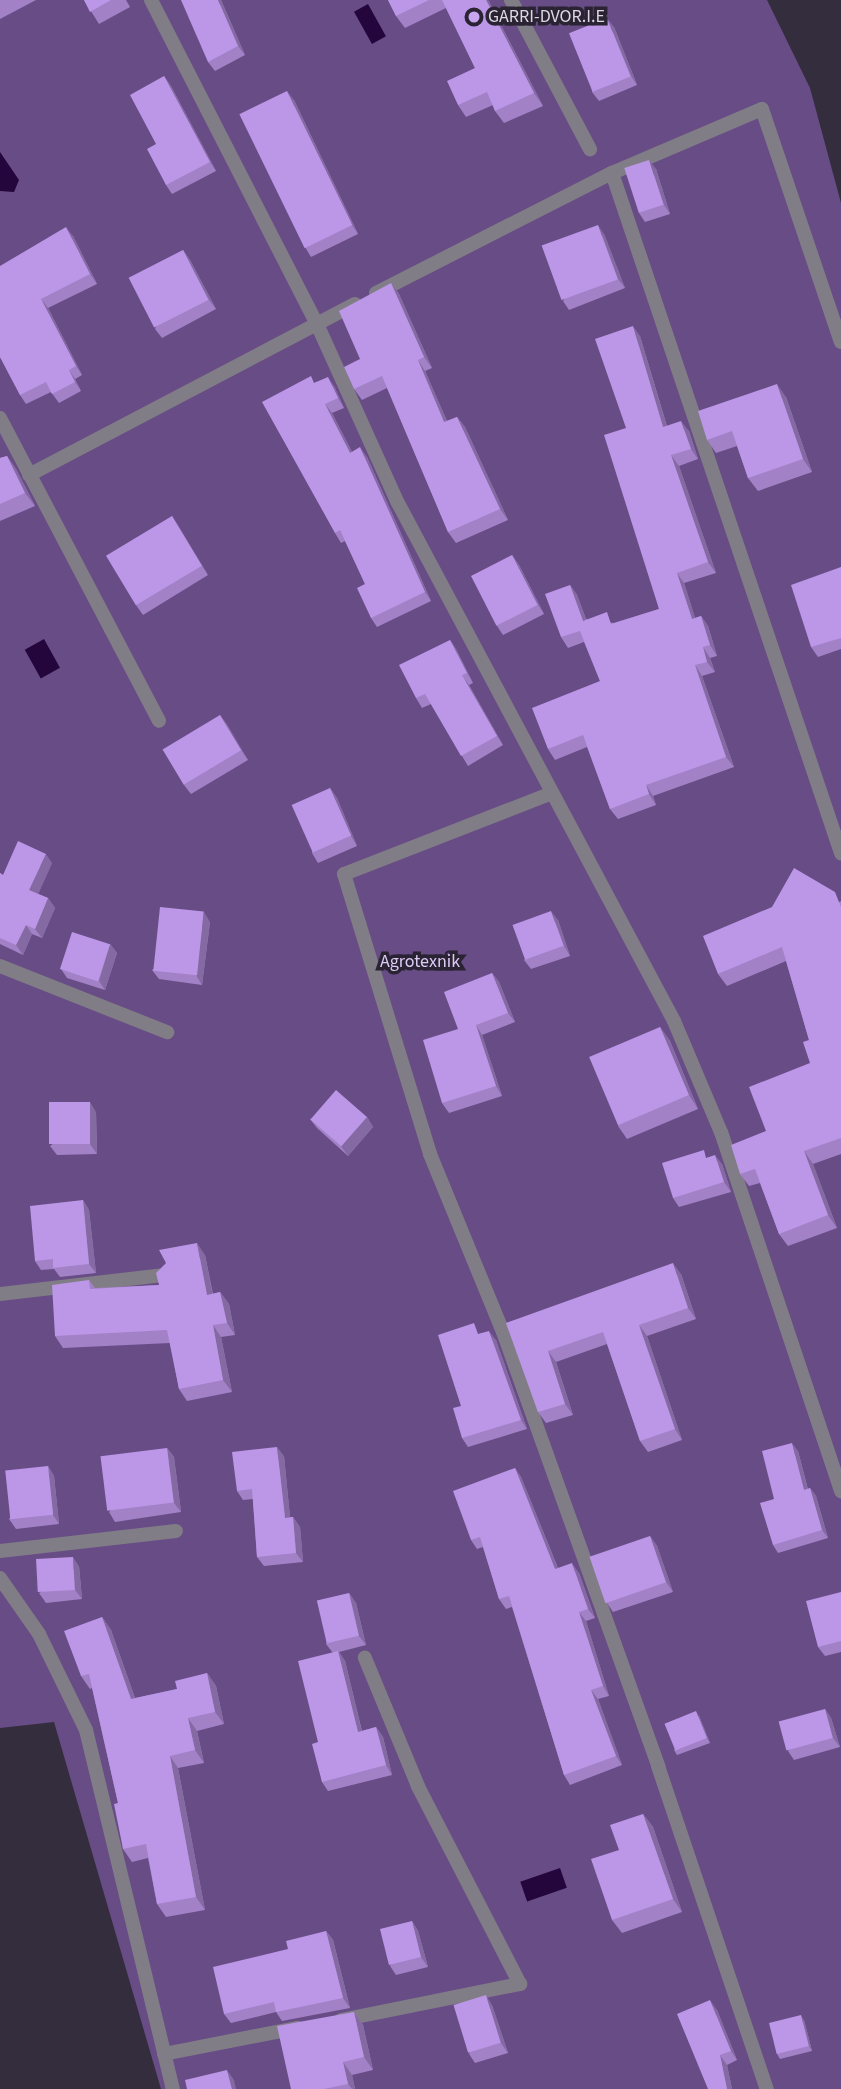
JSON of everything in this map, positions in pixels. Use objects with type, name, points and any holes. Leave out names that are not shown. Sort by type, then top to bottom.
[{"type":"street","points":[[150,0],[317,324],[398,503],[674,1021],[721,1132],[841,1491]]},
{"type":"street","points":[[511,0],[590,149]]},
{"type":"street","points":[[29,475],[612,173],[762,109],[841,342]]},
{"type":"street","points":[[612,173],[841,853]]},
{"type":"street","points":[[0,418],[159,721]]},
{"type":"street","points":[[552,793],[344,874],[430,1154],[503,1332],[658,1766],[767,2089]]},
{"type":"street","points":[[0,966],[167,1032]]},
{"type":"street","points":[[0,1294],[165,1275]]},
{"type":"street","points":[[0,1551],[176,1531]]},
{"type":"street","points":[[0,1578],[39,1634],[86,1730],[173,2089]]},
{"type":"street","points":[[164,2054],[520,1984],[418,1786],[365,1658]]},
{"type":"green space","name":"Agrotexnik","points":[[0,0],[767,0],[810,88],[841,203],[841,2089],[161,2089],[54,1722],[0,1728]]},
{"type":"shaded area","points":[[368,4],[386,36],[372,44],[354,12]]},
{"type":"shaded area","points":[[0,152],[19,180],[14,192],[0,191]]},
{"type":"shaded area","points":[[44,639],[60,668],[41,679],[25,650]]},
{"type":"shaded area","points":[[560,1868],[567,1888],[527,1902],[520,1882]]},
{"type":"building","points":[[84,0],[111,0],[90,12]]},
{"type":"building","points":[[181,0],[218,0],[238,46],[208,62]]},
{"type":"building","points":[[388,0],[429,0],[396,16]]},
{"type":"building","points":[[442,0],[486,0],[534,93],[495,111],[487,92],[458,105],[447,81],[475,68]]},
{"type":"building","points":[[607,18],[631,76],[593,92],[569,33]]},
{"type":"building","points":[[164,76],[210,162],[166,185],[147,149],[156,144],[130,95]]},
{"type":"building","points":[[287,91],[352,225],[305,248],[239,114]]},
{"type":"building","points":[[649,160],[664,205],[639,213],[624,168]]},
{"type":"building","points":[[598,225],[618,280],[561,300],[542,246]]},
{"type":"building","points":[[66,227],[90,274],[41,299],[76,366],[69,370],[75,382],[52,394],[46,382],[20,395],[0,357],[0,266]]},
{"type":"building","points":[[183,250],[208,300],[154,328],[129,278]]},
{"type":"building","points":[[391,283],[424,357],[418,360],[444,422],[457,417],[500,509],[448,532],[382,376],[354,389],[344,367],[360,359],[339,311]]},
{"type":"building","points":[[633,326],[663,427],[681,421],[691,449],[671,455],[708,562],[677,573],[692,619],[701,616],[710,645],[703,647],[707,662],[695,665],[726,757],[646,785],[649,794],[610,809],[583,735],[548,749],[532,708],[600,681],[580,631],[561,637],[545,594],[570,585],[583,621],[607,612],[611,624],[659,609],[604,435],[626,428],[595,339]]},
{"type":"building","points":[[311,376],[314,383],[328,377],[338,398],[325,404],[350,453],[360,447],[425,592],[371,618],[357,588],[365,584],[340,530],[335,533],[262,402]]},
{"type":"building","points":[[777,384],[803,459],[748,478],[732,431],[707,440],[698,411]]},
{"type":"building","points":[[7,456],[25,493],[0,504],[0,458]]},
{"type":"building","points":[[172,516],[202,566],[136,605],[106,556]]},
{"type":"building","points":[[512,555],[537,605],[496,626],[471,576]]},
{"type":"building","points":[[841,567],[841,638],[811,647],[791,585]]},
{"type":"building","points":[[450,640],[467,673],[462,675],[497,736],[461,756],[425,694],[416,698],[399,665]]},
{"type":"building","points":[[220,715],[241,750],[184,785],[163,750]]},
{"type":"building","points":[[330,788],[351,836],[313,853],[292,805]]},
{"type":"building","points":[[18,841],[46,854],[29,890],[48,898],[35,929],[26,925],[16,945],[0,938],[0,873],[3,875]]},
{"type":"building","points":[[794,868],[835,892],[841,907],[841,1138],[804,1151],[828,1215],[779,1234],[755,1169],[740,1174],[731,1145],[766,1131],[749,1087],[810,1063],[803,1042],[809,1040],[782,947],[718,974],[703,936],[772,907]]},
{"type":"building","points":[[160,907],[204,912],[197,975],[153,971]]},
{"type":"building","points":[[551,911],[564,946],[525,960],[512,925]]},
{"type":"building","points":[[72,932],[110,944],[98,981],[60,969]]},
{"type":"building","points":[[492,973],[508,1013],[476,1025],[496,1086],[442,1103],[423,1040],[458,1029],[444,992]]},
{"type":"building","points":[[660,1027],[689,1095],[618,1125],[589,1057]]},
{"type":"building","points":[[336,1090],[367,1117],[341,1146],[310,1119]]},
{"type":"building","points":[[49,1102],[90,1102],[90,1144],[49,1144]]},
{"type":"building","points":[[704,1150],[706,1158],[715,1155],[724,1182],[673,1198],[662,1163]]},
{"type":"building","points":[[83,1200],[89,1264],[53,1268],[53,1259],[35,1261],[30,1206]]},
{"type":"building","points":[[197,1243],[207,1295],[220,1292],[227,1323],[213,1325],[223,1380],[179,1389],[167,1330],[55,1336],[52,1285],[89,1280],[90,1289],[159,1285],[156,1273],[166,1263],[159,1250]]},
{"type":"building","points":[[673,1263],[688,1308],[639,1325],[675,1429],[640,1441],[603,1332],[548,1351],[565,1404],[538,1412],[506,1323]]},
{"type":"building","points":[[474,1323],[478,1334],[489,1331],[521,1420],[462,1438],[453,1408],[461,1406],[438,1335]]},
{"type":"building","points":[[792,1443],[804,1490],[810,1488],[822,1530],[773,1545],[760,1503],[774,1499],[762,1451]]},
{"type":"building","points":[[277,1447],[285,1518],[293,1517],[296,1553],[257,1557],[252,1489],[237,1491],[232,1452]]},
{"type":"building","points":[[167,1448],[174,1503],[107,1511],[100,1456]]},
{"type":"building","points":[[48,1466],[53,1515],[10,1519],[5,1470]]},
{"type":"building","points":[[515,1468],[555,1569],[572,1563],[588,1609],[579,1612],[603,1686],[591,1690],[616,1756],[564,1775],[509,1596],[499,1599],[480,1537],[471,1540],[453,1491]]},
{"type":"building","points":[[650,1536],[666,1582],[605,1603],[589,1557]]},
{"type":"building","points":[[73,1557],[75,1590],[38,1592],[36,1559]]},
{"type":"building","points":[[841,1592],[841,1641],[818,1647],[806,1601]]},
{"type":"building","points":[[349,1593],[359,1636],[327,1643],[317,1600]]},
{"type":"building","points":[[102,1617],[131,1699],[177,1689],[175,1681],[207,1673],[215,1712],[188,1718],[195,1750],[170,1756],[196,1897],[157,1904],[146,1844],[123,1849],[114,1804],[118,1803],[89,1674],[81,1676],[64,1631]]},
{"type":"building","points":[[338,1651],[358,1732],[376,1727],[386,1765],[322,1782],[312,1744],[318,1742],[298,1661]]},
{"type":"building","points":[[825,1709],[833,1738],[786,1750],[779,1721]]},
{"type":"building","points":[[696,1711],[707,1738],[675,1751],[664,1724]]},
{"type":"building","points":[[643,1814],[673,1899],[612,1920],[591,1859],[619,1850],[610,1825]]},
{"type":"building","points":[[412,1921],[421,1957],[389,1965],[380,1929]]},
{"type":"building","points":[[326,1931],[343,1998],[276,2012],[274,2002],[224,2014],[213,1967],[288,1949],[286,1941]]},
{"type":"building","points":[[486,1995],[501,2043],[468,2053],[453,2005]]},
{"type":"building","points":[[710,2000],[731,2051],[720,2055],[727,2089],[708,2089],[677,2014]]},
{"type":"building","points":[[354,2012],[364,2057],[343,2062],[348,2084],[324,2089],[291,2089],[277,2026]]},
{"type":"building","points":[[801,2015],[809,2046],[777,2054],[769,2023]]},
{"type":"building","points":[[227,2070],[232,2089],[187,2089],[185,2080]]},
{"type":"place","name":"GARRI-DVOR.I.E","points":[[474,17]]}]
